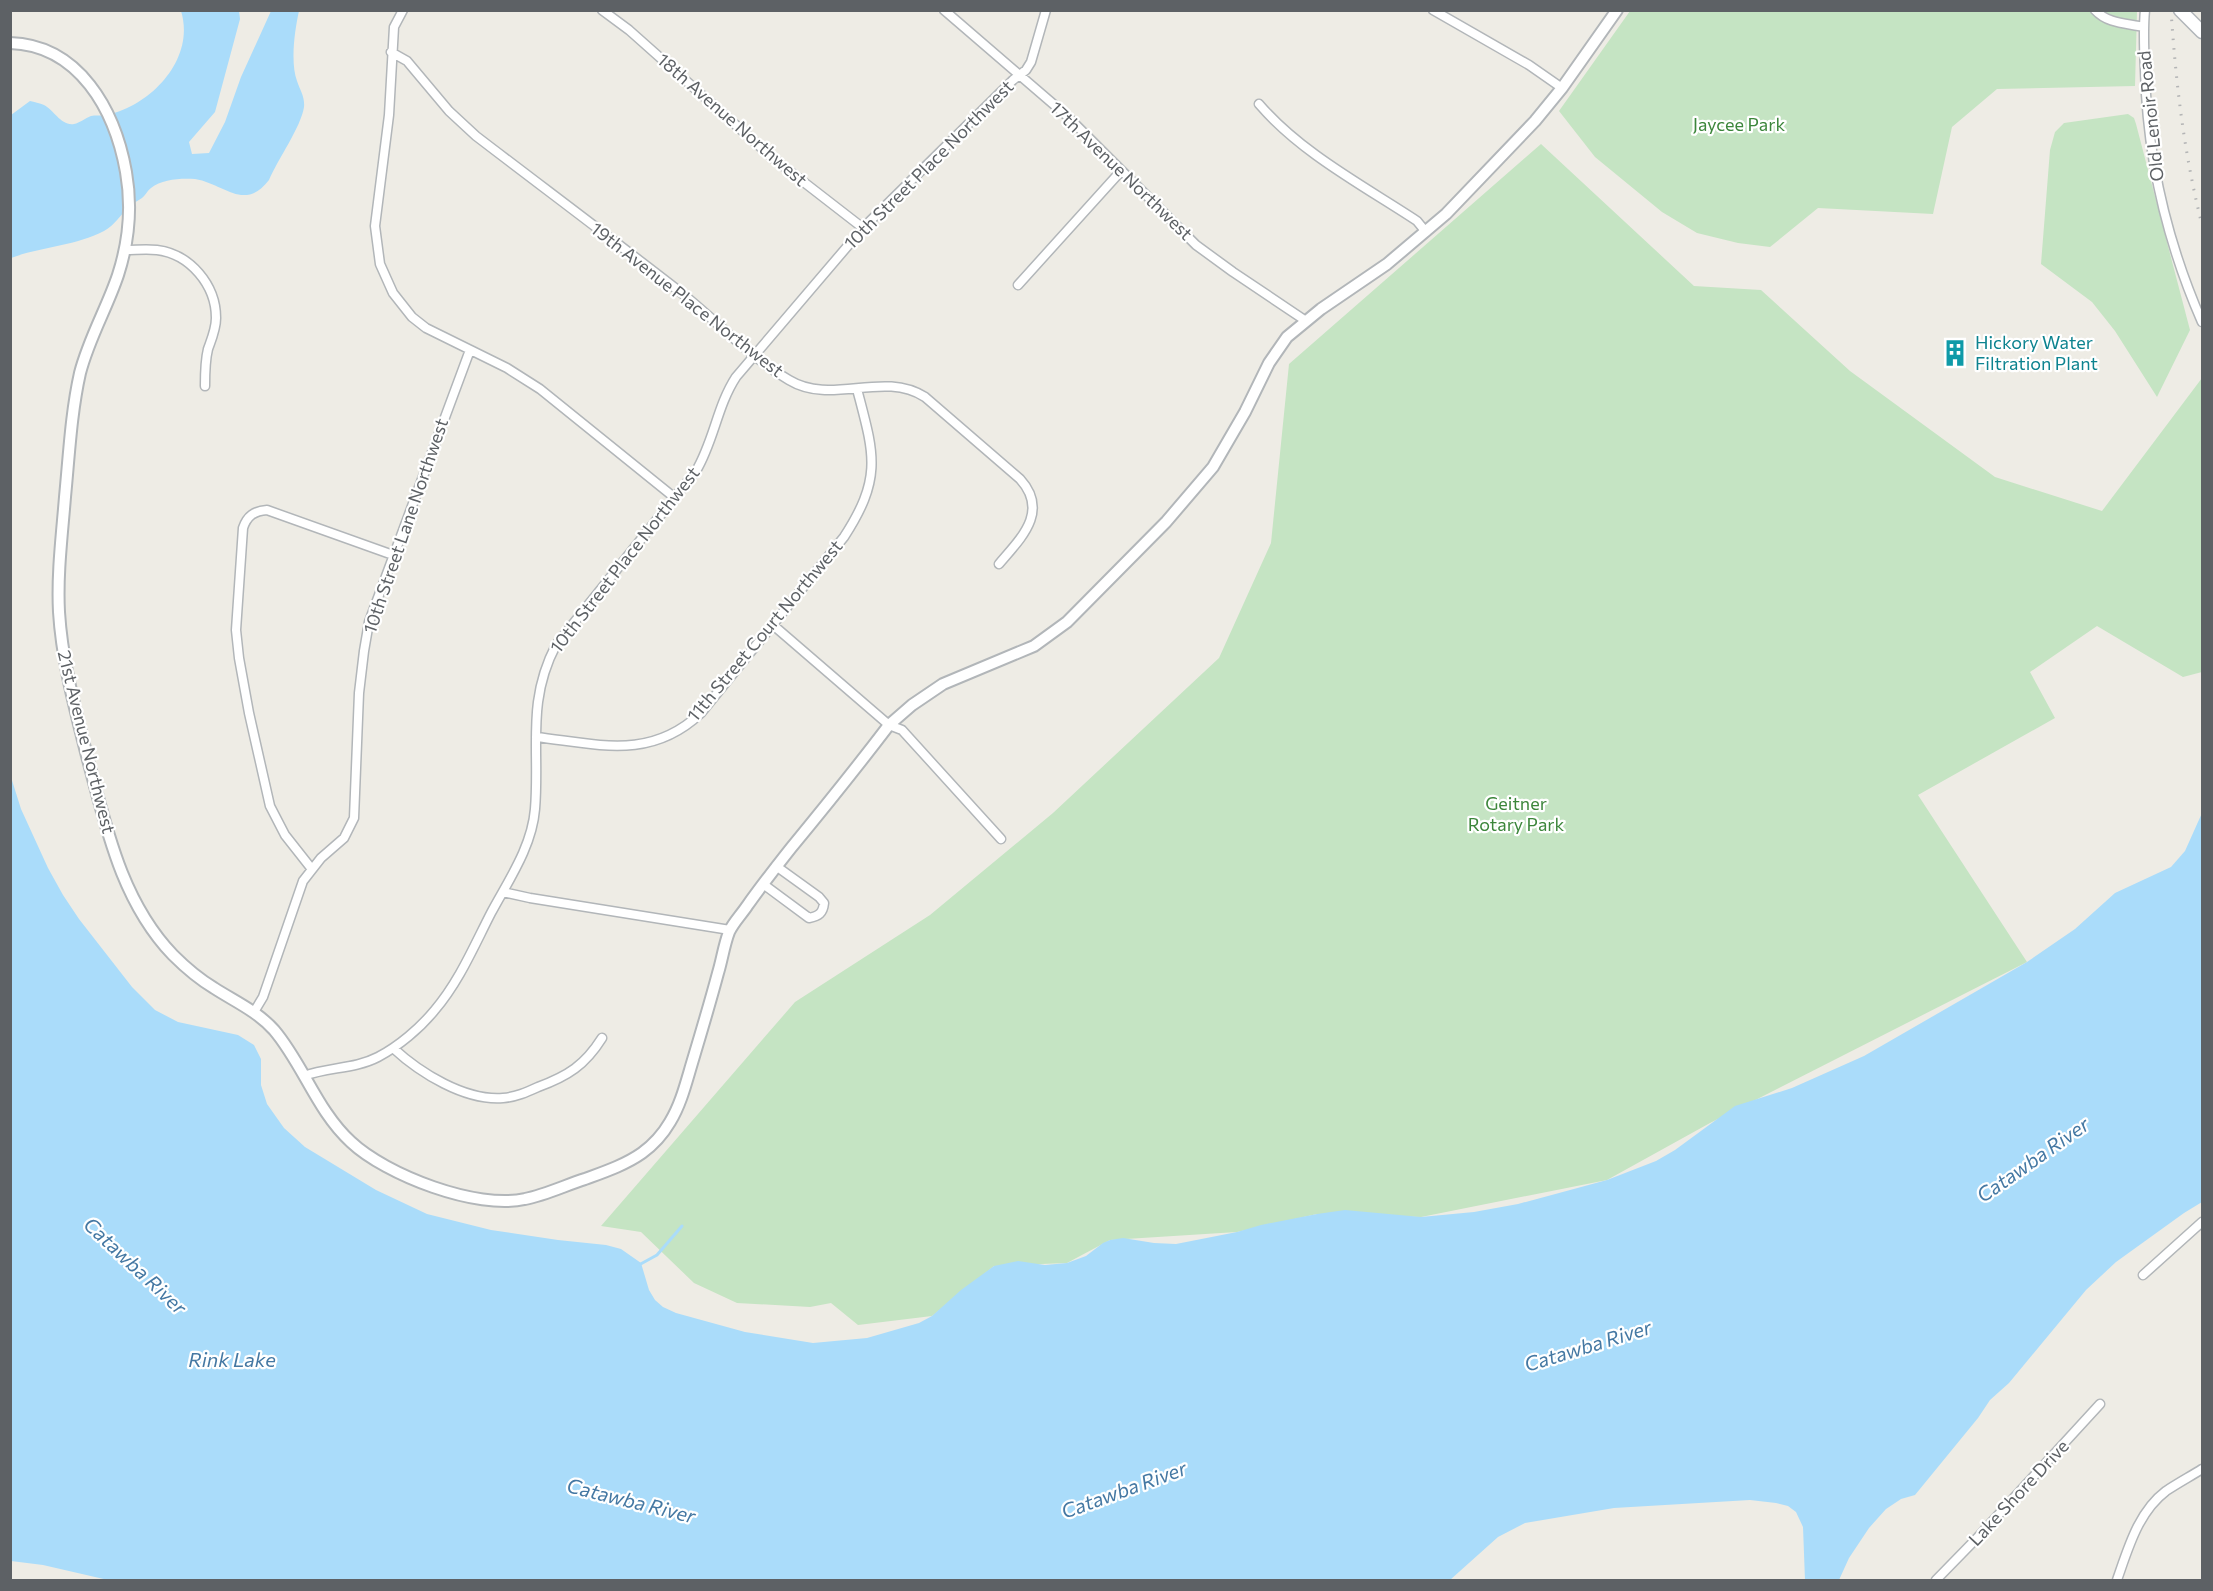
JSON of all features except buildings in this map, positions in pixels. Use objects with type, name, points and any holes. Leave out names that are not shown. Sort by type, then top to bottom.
[{"type":"main road","points":[[2180,10],[2202,32]]},
{"type":"street","points":[[403,10],[393,27],[389,115],[375,226],[380,264],[386,279],[402,306],[426,328],[507,368],[540,389],[675,498]]},
{"type":"street","name":"18th Avenue Northwest","points":[[602,10],[629,30],[774,159],[863,228]]},
{"type":"street","name":"17th Avenue Northwest","points":[[944,10],[1066,115],[1196,244],[1306,321]]},
{"type":"street","name":"10th Street Place Northwest","points":[[304,1076],[319,1070],[366,1062],[393,1048],[433,1012],[449,991],[526,847],[534,822],[538,694],[544,672],[556,645],[675,498],[705,456],[719,409],[728,390],[754,356],[863,228],[1019,74],[1026,70],[1032,62],[1046,10]]},
{"type":"street","points":[[1433,10],[1529,65],[1562,88]]},
{"type":"street","name":"21st Avenue Northwest","points":[[10,43],[37,46],[59,56],[92,86],[110,118],[121,150],[129,195],[129,222],[125,250],[118,277],[90,344],[81,372],[74,408],[58,586],[62,648],[74,705],[109,836],[125,882],[139,909],[169,951],[204,982],[254,1012],[280,1038],[336,1126],[350,1141],[380,1164],[403,1174],[450,1192],[502,1201],[524,1200],[595,1175],[632,1159],[644,1151],[666,1128],[684,1088],[730,930],[776,866],[889,725],[912,705],[943,684],[1034,645],[1067,622],[1166,522],[1213,467],[1269,363],[1287,337],[1387,264],[1426,232],[1480,180],[1527,130],[1562,88],[1617,10]]},
{"type":"street","points":[[2095,10],[2118,23],[2144,27]]},
{"type":"street","name":"Old Lenoir Road","points":[[2145,10],[2147,109],[2162,208],[2174,249],[2202,322]]},
{"type":"street","name":"19th Avenue Place Northwest","points":[[391,52],[407,61],[449,111],[476,136],[681,292],[754,356],[789,380],[804,387],[829,392],[895,386],[921,394],[1024,484],[1032,502],[1030,522],[1026,532],[999,564]]},
{"type":"street","points":[[1259,104],[1316,154],[1418,221],[1426,232]]},
{"type":"street","points":[[1018,285],[1121,171]]},
{"type":"street","points":[[125,250],[159,250],[173,254],[192,266],[205,282],[214,301],[216,318],[215,331],[206,361],[205,386]]},
{"type":"street","name":"10th Street Lane Northwest","points":[[311,868],[344,838],[354,818],[359,693],[369,622],[470,350]]},
{"type":"street","name":"11th Street Court Northwest","points":[[537,737],[606,745],[631,746],[653,743],[674,734],[700,713],[843,537],[859,513],[871,473],[872,452],[857,389]]},
{"type":"street","points":[[254,1012],[263,996],[303,881],[311,868],[285,835],[265,791],[239,658],[236,620],[243,528],[252,514],[267,510],[393,555]]},
{"type":"street","points":[[773,625],[889,725],[902,730],[1001,839]]},
{"type":"street","points":[[763,884],[809,918],[818,916],[823,910],[824,903],[819,897],[776,866]]},
{"type":"street","points":[[503,892],[730,930]]},
{"type":"street","points":[[393,1048],[411,1065],[429,1076],[480,1096],[506,1098],[567,1076],[585,1060],[602,1038]]},
{"type":"street","points":[[2144,1275],[2202,1222]]},
{"type":"street","name":"Lake Shore Drive","points":[[1936,1581],[2100,1404]]},
{"type":"street","points":[[2117,1581],[2133,1537],[2148,1509],[2165,1492],[2202,1469]]},
{"type":"green space","name":"Jaycee Park","points":[[1630,11],[2137,11],[2135,86],[1997,89],[1952,127],[1933,214],[1818,208],[1770,247],[1738,243],[1697,233],[1662,212],[1595,157],[1559,111]]},
{"type":"green space","points":[[2128,114],[2134,118],[2136,124],[2190,330],[2157,397],[2115,331],[2092,302],[2041,264],[2050,150],[2055,132],[2064,123]]},
{"type":"green space","name":"Geitner Rotary Park","points":[[1541,144],[1694,286],[1761,290],[1850,371],[1995,477],[2102,511],[2202,378],[2202,672],[2183,677],[2097,626],[2030,672],[2055,718],[1918,795],[2027,962],[1710,1123],[1607,1180],[1421,1217],[1317,1214],[1237,1232],[1110,1240],[1067,1263],[994,1266],[932,1316],[858,1325],[831,1303],[810,1307],[737,1303],[694,1283],[641,1232],[601,1226],[795,1002],[930,915],[1053,813],[1219,658],[1271,543],[1289,364]]},
{"type":"water","points":[[181,11],[239,11],[240,19],[215,112],[189,142],[192,154],[209,153],[225,122],[241,77],[271,11],[299,11],[294,65],[304,107],[299,124],[269,180],[260,189],[243,195],[195,179],[166,181],[151,188],[104,231],[81,240],[11,258],[11,115],[30,101],[48,107],[65,123],[74,124],[91,116],[122,110],[138,102],[166,78],[175,63],[182,46],[184,29]]},
{"type":"water","name":"Rink Lake","points":[[10,774],[21,809],[63,895],[132,987],[155,1010],[178,1022],[238,1035],[254,1045],[261,1059],[261,1085],[267,1104],[284,1128],[305,1147],[376,1190],[427,1214],[491,1230],[621,1249],[641,1263],[649,1290],[663,1307],[676,1313],[745,1332],[813,1343],[867,1338],[919,1323],[932,1316],[961,1290],[994,1266],[1018,1261],[1045,1265],[1067,1263],[1086,1256],[1110,1240],[1123,1238],[1176,1244],[1261,1225],[1345,1210],[1421,1217],[1474,1212],[1518,1204],[1607,1180],[1656,1161],[1675,1150],[1735,1106],[1792,1088],[1864,1056],[2027,962],[2075,929],[2115,893],[2171,867],[2185,851],[2202,813],[2202,1202],[2116,1262],[2086,1290],[2009,1383],[1990,1400],[1915,1495],[1901,1499],[1886,1509],[1869,1528],[1849,1558],[1839,1580],[1805,1580],[1803,1527],[1796,1512],[1788,1506],[1750,1500],[1614,1508],[1525,1523],[1498,1537],[1450,1580],[108,1580],[43,1565],[11,1561]]},
{"type":"waterway","points":[[637,1266],[657,1255],[682,1226]]},
{"type":"railway","points":[[2171,10],[2182,119],[2190,172],[2202,225]]},
{"type":"place","name":"Hickory Water Filtration Plant","points":[[1955,353]]},
{"type":"water label","name":"Catawba River","points":[[2033,1160]]},
{"type":"water label","name":"Catawba River","points":[[135,1266]]},
{"type":"water label","name":"Catawba River","points":[[1588,1346]]},
{"type":"water label","name":"Catawba River","points":[[1124,1490]]},
{"type":"water label","name":"Catawba River","points":[[631,1501]]}]
